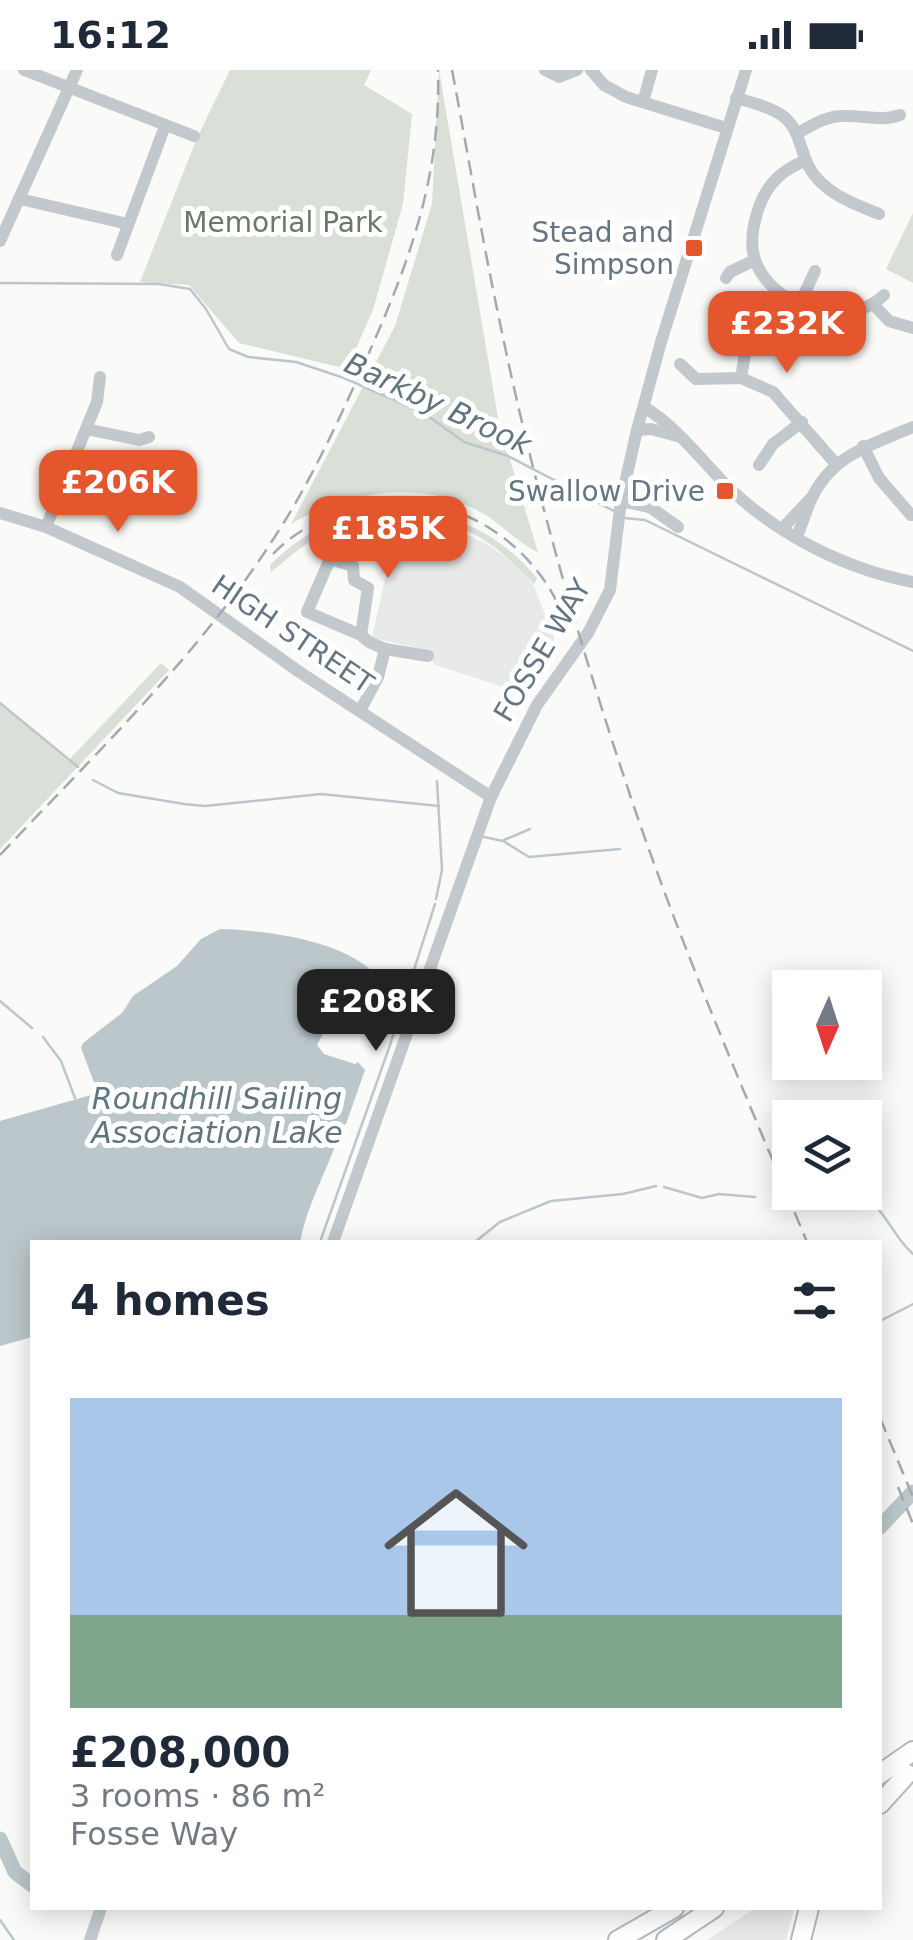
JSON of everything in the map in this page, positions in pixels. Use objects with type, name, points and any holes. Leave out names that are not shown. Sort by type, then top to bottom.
[{"type":"highway","points":[[882,1773],[913,1751]]},
{"type":"highway","points":[[882,1792],[910,1772]]},
{"type":"highway","points":[[882,1802],[910,1772]]},
{"type":"highway","points":[[618,1940],[670,1910]]},
{"type":"highway","points":[[638,1940],[682,1910]]},
{"type":"highway","points":[[666,1940],[711,1910]]},
{"type":"highway","points":[[801,1940],[808,1910]]},
{"type":"street","points":[[24,70],[194,136]]},
{"type":"street","points":[[0,241],[78,70]]},
{"type":"street","points":[[549,78],[576,70]]},
{"type":"street","points":[[591,70],[604,86],[726,128]]},
{"type":"street","points":[[643,102],[652,70]]},
{"type":"street","name":"FOSSE WAY","points":[[334,1240],[491,797],[537,705],[601,611],[613,576],[620,510],[636,430],[746,70]]},
{"type":"street","points":[[736,98],[778,112],[798,133],[810,170],[828,189],[857,211],[880,214]]},
{"type":"street","points":[[798,133],[842,116],[894,121]]},
{"type":"street","points":[[117,254],[165,126]]},
{"type":"street","points":[[806,160],[786,169],[761,201],[752,229],[755,260],[770,283],[800,303],[843,315],[879,300],[889,320],[913,328]]},
{"type":"street","points":[[20,199],[128,224]]},
{"type":"street","points":[[726,278],[755,260]]},
{"type":"street","points":[[800,303],[816,271]]},
{"type":"street","points":[[740,378],[756,337]]},
{"type":"street","points":[[680,364],[694,386],[740,378],[773,392],[836,464]]},
{"type":"street","points":[[46,528],[96,402],[100,377]]},
{"type":"street","points":[[644,407],[663,420],[730,488],[782,529],[854,565],[913,582]]},
{"type":"street","points":[[760,456],[802,422]]},
{"type":"street","points":[[782,529],[836,464],[863,446],[913,427]]},
{"type":"street","points":[[86,429],[125,438],[149,437]]},
{"type":"street","points":[[636,430],[679,436]]},
{"type":"street","points":[[863,446],[879,478],[911,515]]},
{"type":"street","points":[[796,538],[812,497]]},
{"type":"street","points":[[620,510],[650,507],[678,526]]},
{"type":"street","name":"HIGH STREET","points":[[0,513],[46,528],[180,587],[298,671],[491,797]]},
{"type":"street","points":[[361,635],[368,588],[354,580],[352,566],[330,559],[307,612],[385,649],[428,656]]},
{"type":"street","points":[[360,711],[378,677],[385,649]]},
{"type":"street","points":[[90,1940],[99,1910]]},
{"type":"shaded area","points":[[398,520],[442,525],[486,543],[515,564],[533,584],[554,637],[554,647],[518,692],[433,664],[432,651],[372,638]]},
{"type":"shaded area","points":[[752,1910],[794,1910],[786,1940],[707,1940]]},
{"type":"green space","name":"Memorial Park","points":[[230,70],[371,70],[364,85],[412,114],[403,204],[373,310],[347,369],[239,343],[189,285],[140,282],[197,138]]},
{"type":"green space","points":[[439,70],[499,424],[538,552],[489,517],[459,502],[410,492],[336,503],[291,524],[395,326],[432,204]]},
{"type":"green space","points":[[913,213],[913,283],[886,269]]},
{"type":"green space","points":[[383,507],[428,513],[468,525],[504,546],[537,578],[534,584],[496,548],[463,529],[398,519],[332,530],[271,572],[270,565],[309,534],[335,521]]},
{"type":"green space","points":[[161,663],[169,670],[0,849],[0,702],[68,761]]},
{"type":"water","name":"Roundhill Sailing Association Lake","points":[[220,929],[307,940],[350,956],[379,980],[358,1015],[341,1028],[323,1034],[317,1045],[324,1054],[358,1062],[365,1070],[301,1240],[30,1240],[30,1338],[0,1346],[0,1121],[98,1093],[81,1048],[83,1043],[122,1013],[133,996],[177,966],[201,939]]},
{"type":"waterway","name":"Barkby Brook","points":[[0,283],[159,284],[190,289],[229,349],[248,357],[296,362],[344,378],[424,413],[464,442],[508,456],[614,511]]},
{"type":"waterway","name":"Barkby Brook","points":[[625,518],[645,520],[913,651]]},
{"type":"waterway","points":[[0,703],[78,767]]},
{"type":"waterway","points":[[93,780],[118,793],[205,806],[321,794],[439,806]]},
{"type":"waterway","points":[[436,899],[442,870],[437,781]]},
{"type":"waterway","points":[[504,840],[530,829]]},
{"type":"waterway","points":[[484,837],[503,841],[529,857],[620,849]]},
{"type":"waterway","points":[[321,1240],[435,904]]},
{"type":"waterway","points":[[0,1001],[32,1028]]},
{"type":"waterway","points":[[43,1037],[61,1061],[75,1098]]},
{"type":"waterway","points":[[478,1240],[500,1222],[551,1201],[623,1194],[656,1186]]},
{"type":"waterway","points":[[664,1187],[702,1198],[719,1194],[755,1197]]},
{"type":"waterway","points":[[879,1210],[913,1254]]},
{"type":"waterway","points":[[882,1320],[913,1304]]},
{"type":"waterway","points":[[882,1525],[913,1492]]},
{"type":"waterway","points":[[0,1839],[15,1872],[30,1883]]},
{"type":"waterway","points":[[0,1920],[14,1940]]},
{"type":"railway","points":[[0,855],[181,662],[246,579],[303,490],[372,346],[411,246],[435,143],[438,70]]},
{"type":"railway","points":[[452,70],[513,383],[558,563],[593,681],[671,911],[806,1240]]},
{"type":"railway","points":[[273,554],[310,526],[359,506],[395,502],[431,505],[464,515],[496,532],[523,555],[546,584],[564,617]]},
{"type":"railway","points":[[882,1423],[913,1497]]},
{"type":"railway","points":[[898,1487],[913,1524]]},
{"type":"place","name":"Stead and Simpson","points":[[694,248]]},
{"type":"place","name":"Swallow Drive","points":[[725,491]]}]
